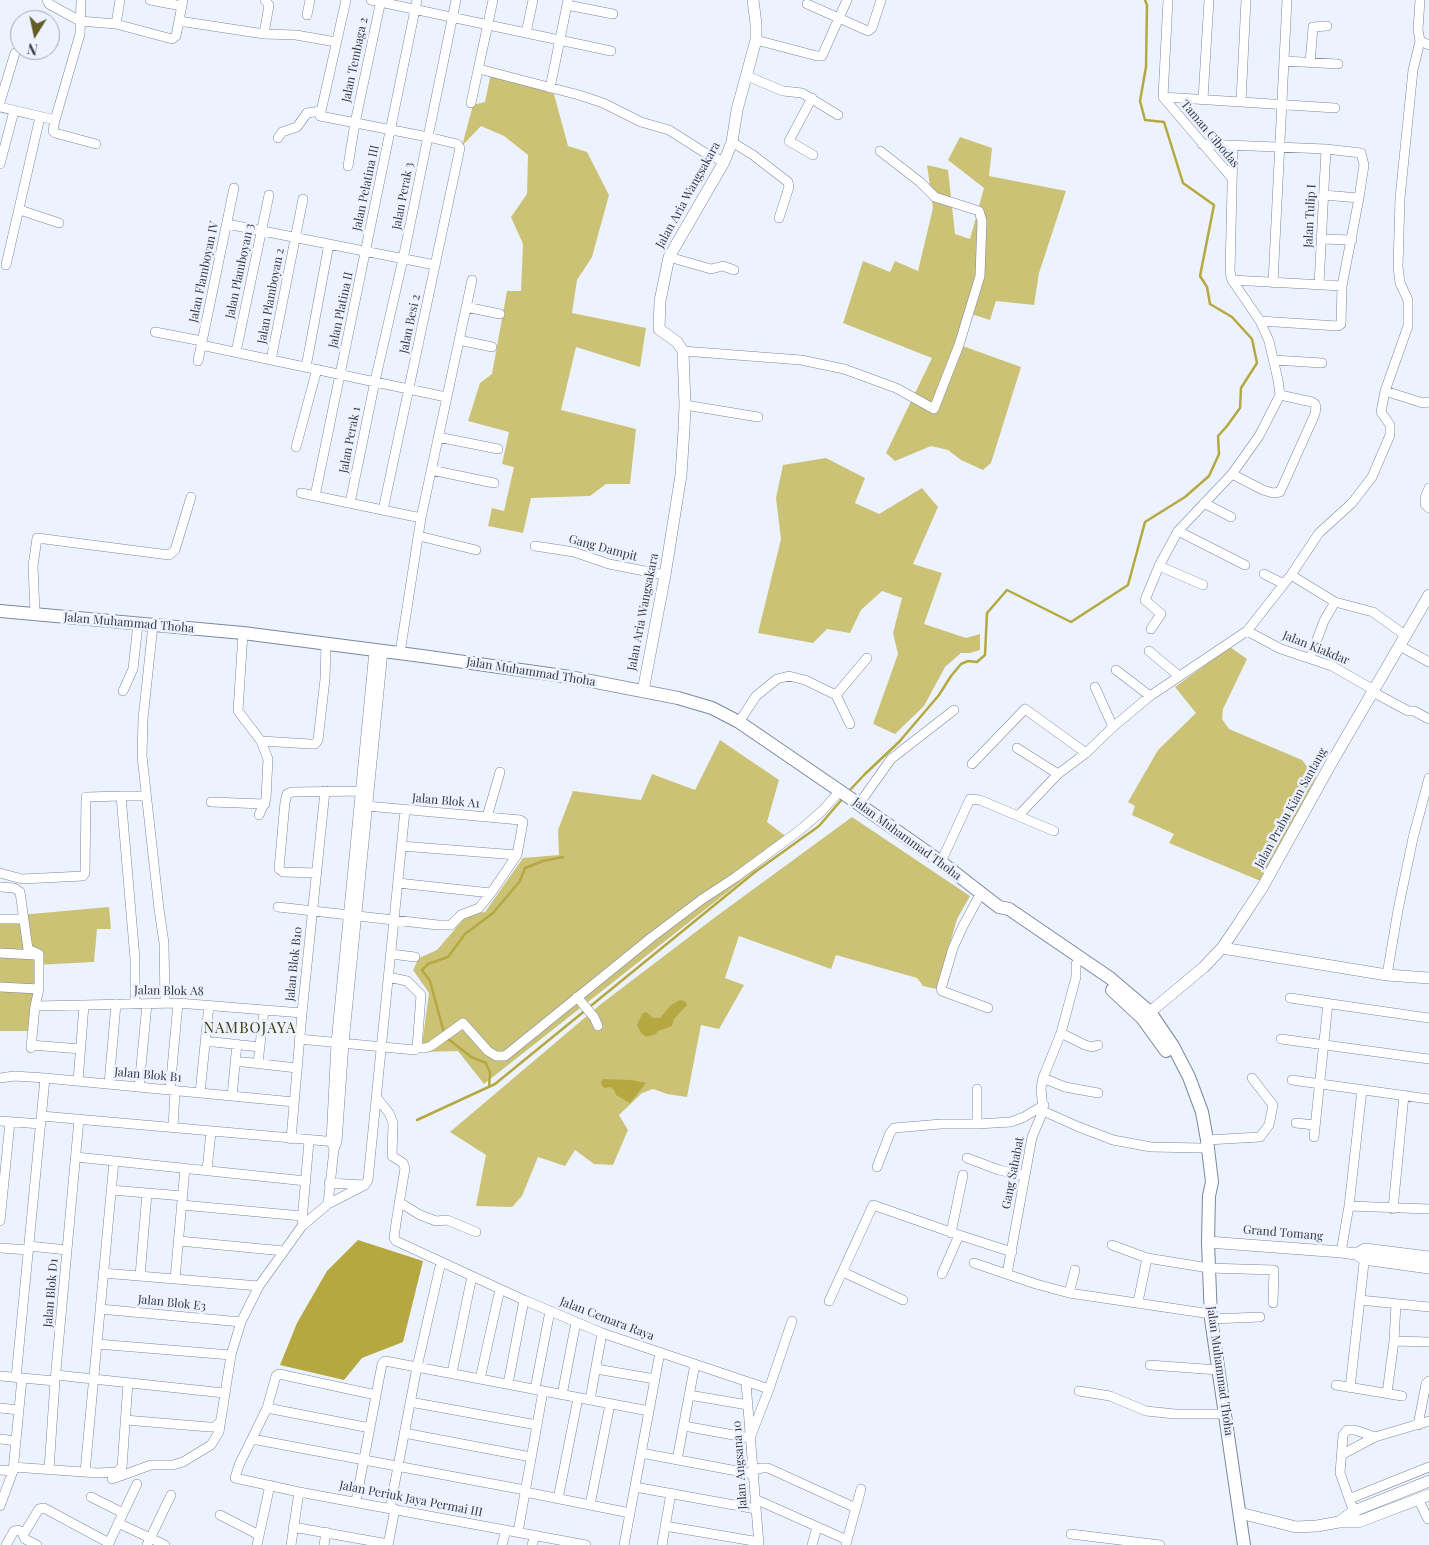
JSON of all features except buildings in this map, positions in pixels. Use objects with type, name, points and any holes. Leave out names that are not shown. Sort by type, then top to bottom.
[{"type":"main road","name":"Jalan Muhammad Thoha","points":[[0,611],[244,633],[549,673],[678,698],[712,708],[739,722],[858,803],[941,862],[999,907],[1009,909],[1150,1012],[1169,1048],[1191,1100],[1204,1144],[1204,1187],[1209,1196],[1208,1242],[1211,1316],[1244,1545]]},
{"type":"main road","name":"Jalan Muhammad Thoha","points":[[999,907],[1003,916],[1076,964],[1108,981],[1169,1048]]},
{"type":"street","points":[[46,0],[49,4],[80,21],[116,24],[172,39],[176,36],[182,3],[150,0]]},
{"type":"street","points":[[81,0],[80,34],[53,131],[96,144]]},
{"type":"street","points":[[116,24],[120,0]]},
{"type":"street","points":[[264,34],[269,5],[265,0]]},
{"type":"street","points":[[307,15],[310,0]]},
{"type":"street","points":[[321,114],[346,0]]},
{"type":"street","name":"Jalan Perak 3","points":[[375,382],[403,259],[456,0]]},
{"type":"street","points":[[471,103],[493,0]]},
{"type":"street","points":[[526,33],[533,0]]},
{"type":"street","name":"Jalan Aria Wangsakara","points":[[643,691],[665,575],[681,475],[685,406],[683,351],[677,342],[659,329],[660,301],[669,257],[724,162],[732,142],[737,110],[756,40],[753,0]]},
{"type":"street","points":[[756,40],[822,56],[847,0]]},
{"type":"street","points":[[807,4],[864,30],[871,30],[882,0]]},
{"type":"street","name":"Taman Cibodas","points":[[1168,0],[1163,97],[1232,178],[1230,272],[1232,280]]},
{"type":"street","points":[[1204,99],[1209,0]]},
{"type":"street","points":[[1241,102],[1246,0]]},
{"type":"street","points":[[1273,283],[1287,0]]},
{"type":"street","points":[[1019,815],[1058,774],[1086,753],[1150,696],[1248,631],[1291,575],[1319,533],[1352,504],[1372,477],[1390,435],[1390,425],[1381,412],[1385,391],[1408,326],[1408,300],[1400,283],[1398,267],[1400,198],[1413,70],[1420,40],[1418,30],[1420,0]]},
{"type":"street","points":[[377,1],[416,5],[453,17],[612,51]]},
{"type":"street","name":"Jalan Tembaga 2","points":[[348,166],[377,1]]},
{"type":"street","points":[[550,88],[567,3],[613,14]]},
{"type":"street","name":"Jalan Pelatina III","points":[[366,251],[416,5]]},
{"type":"street","points":[[179,21],[264,34],[296,35],[336,42]]},
{"type":"street","points":[[1310,63],[1313,27],[1327,26]]},
{"type":"street","points":[[1420,40],[1429,45]]},
{"type":"street","points":[[0,102],[12,60]]},
{"type":"street","points":[[1284,61],[1338,64]]},
{"type":"street","points":[[478,69],[603,103],[641,122],[668,130],[724,162]]},
{"type":"street","points":[[747,76],[784,91],[802,93],[838,115]]},
{"type":"street","points":[[1163,97],[1334,108]]},
{"type":"street","points":[[812,98],[788,141],[813,155]]},
{"type":"street","points":[[0,107],[55,120]]},
{"type":"street","points":[[0,164],[14,111]]},
{"type":"street","points":[[278,138],[282,132],[297,127],[307,113],[321,114],[355,123],[428,137]]},
{"type":"street","points":[[6,265],[40,117]]},
{"type":"street","name":"Jalan Besi 2","points":[[384,510],[459,146],[428,137]]},
{"type":"street","points":[[732,142],[761,160],[788,182],[789,187],[779,218]]},
{"type":"street","points":[[1202,144],[1326,149],[1361,153],[1364,165],[1352,240],[1342,286],[1341,324],[1338,326],[1260,321]]},
{"type":"street","points":[[1232,178],[1233,145]]},
{"type":"street","name":"Jalan Tulip I","points":[[1319,285],[1326,149]]},
{"type":"street","points":[[683,351],[801,360],[844,369],[896,388],[934,409],[959,345],[980,276],[982,221],[979,211],[935,197],[920,182],[880,151]]},
{"type":"street","name":"Jalan Flamboyan IV","points":[[198,360],[234,188]]},
{"type":"street","name":"Jalan Plamboyan 3","points":[[236,352],[269,195]]},
{"type":"street","points":[[1324,195],[1359,198]]},
{"type":"street","name":"Jalan Plamboyan 2","points":[[271,360],[303,199]]},
{"type":"street","points":[[20,210],[59,223]]},
{"type":"street","points":[[227,224],[436,265]]},
{"type":"street","points":[[1321,239],[1352,240]]},
{"type":"street","points":[[306,367],[329,244]]},
{"type":"street","name":"Jalan Platina II","points":[[315,496],[366,251]]},
{"type":"street","points":[[669,257],[711,269],[723,266],[734,270]]},
{"type":"street","points":[[400,653],[421,518],[472,280]]},
{"type":"street","points":[[1232,280],[1342,286]]},
{"type":"street","points":[[1151,629],[1161,612],[1145,600],[1159,566],[1178,531],[1232,474],[1259,436],[1280,395],[1270,341],[1260,321],[1232,280]]},
{"type":"street","points":[[466,307],[500,314]]},
{"type":"street","points":[[155,332],[271,360],[446,396]]},
{"type":"street","points":[[459,340],[492,346]]},
{"type":"street","points":[[1274,360],[1322,363]]},
{"type":"street","points":[[296,447],[317,369]]},
{"type":"street","name":"Jalan Perak 1","points":[[350,503],[375,382]]},
{"type":"street","points":[[1385,391],[1423,403],[1429,402]]},
{"type":"street","points":[[1232,474],[1263,490],[1272,493],[1280,492],[1315,414],[1316,407],[1312,402],[1280,395]]},
{"type":"street","points":[[685,406],[758,416]]},
{"type":"street","points":[[438,437],[498,448]]},
{"type":"street","points":[[431,470],[494,483]]},
{"type":"street","points":[[1429,488],[1425,504],[1429,508]]},
{"type":"street","points":[[301,493],[421,518]]},
{"type":"street","points":[[35,614],[33,566],[37,538],[170,555],[176,550],[191,497]]},
{"type":"street","points":[[1204,503],[1231,517]]},
{"type":"street","points":[[1178,531],[1245,565]]},
{"type":"street","points":[[419,536],[476,550]]},
{"type":"street","name":"Gang Dampit","points":[[535,546],[574,552],[609,564],[665,575]]},
{"type":"street","points":[[1159,566],[1203,585]]},
{"type":"street","points":[[1264,574],[1284,584]]},
{"type":"street","points":[[1291,575],[1335,602],[1373,612],[1403,641],[1429,662]]},
{"type":"street","name":"Jalan Prabu Kian Santang","points":[[1150,1012],[1204,967],[1222,948],[1262,888],[1429,595]]},
{"type":"street","points":[[1310,658],[1324,621],[1335,602]]},
{"type":"street","points":[[123,691],[133,669],[138,624]]},
{"type":"street","points":[[154,625],[142,737],[142,756],[164,944],[165,1003]]},
{"type":"street","name":"Jalan Kiakdar","points":[[1248,631],[1281,649],[1332,666],[1408,711],[1414,711],[1429,719]]},
{"type":"street","points":[[244,633],[238,711],[262,741],[268,759],[267,792],[265,804],[259,815]]},
{"type":"street","points":[[262,741],[315,744],[318,740],[325,679],[326,644]]},
{"type":"street","points":[[328,1204],[334,1145],[340,1043],[379,651]]},
{"type":"street","points":[[1149,651],[1179,676]]},
{"type":"street","points":[[836,695],[867,658]]},
{"type":"street","points":[[1116,670],[1150,696]]},
{"type":"street","points":[[739,722],[756,696],[778,679],[789,676],[806,680],[836,695],[850,724]]},
{"type":"street","points":[[1095,687],[1113,727]]},
{"type":"street","points":[[858,803],[891,759],[954,710]]},
{"type":"street","points":[[972,764],[1025,710],[1086,753]]},
{"type":"street","points":[[1017,748],[1058,774]]},
{"type":"street","points":[[488,817],[500,772]]},
{"type":"street","points":[[1387,975],[1413,838],[1429,778]]},
{"type":"street","name":"Jalan Blok B10","points":[[291,1139],[299,1040],[325,791]]},
{"type":"street","points":[[317,873],[283,872],[278,869],[287,794],[292,792],[364,791]]},
{"type":"street","points":[[353,915],[367,806],[364,791]]},
{"type":"street","points":[[299,1040],[415,1050],[431,1046],[463,1023],[488,1051],[496,1056],[505,1056],[701,900],[800,830],[842,792]]},
{"type":"street","points":[[121,796],[135,958],[135,1003]]},
{"type":"street","points":[[0,873],[22,879],[83,876],[85,873],[86,798],[146,796]]},
{"type":"street","points":[[941,862],[970,799],[980,800],[1054,831]]},
{"type":"street","points":[[211,802],[265,804]]},
{"type":"street","name":"Jalan Blok A1","points":[[367,806],[523,822],[517,855]]},
{"type":"street","points":[[112,1480],[151,1465],[173,1465],[183,1462],[211,1444],[219,1432],[231,1355],[241,1322],[259,1286],[302,1226],[328,1204],[364,1185],[369,1178],[405,810]]},
{"type":"street","points":[[278,908],[452,925],[461,915],[478,908],[491,893],[517,855],[401,846]]},
{"type":"street","points":[[398,883],[491,893]]},
{"type":"street","points":[[0,886],[14,888],[20,892],[28,949],[37,952],[39,955],[39,989],[35,1006],[31,1047],[81,1049]]},
{"type":"street","points":[[981,893],[953,948],[941,989],[988,1008]]},
{"type":"street","points":[[0,919],[24,919]]},
{"type":"street","points":[[1222,948],[1387,975],[1429,978]]},
{"type":"street","points":[[0,953],[39,955]]},
{"type":"street","points":[[390,954],[415,957]]},
{"type":"street","name":"Gang Sahabat","points":[[1007,1274],[1032,1137],[1044,1108],[1041,1088],[1043,1078],[1061,1033],[1076,977],[1076,964]]},
{"type":"street","points":[[388,977],[407,981],[421,994],[417,1048]]},
{"type":"street","points":[[0,988],[39,989]]},
{"type":"street","points":[[577,998],[598,1026]]},
{"type":"street","points":[[1290,998],[1429,1018]]},
{"type":"street","points":[[172,1128],[172,1090],[178,1003]]},
{"type":"street","name":"Jalan Blok A8","points":[[35,1006],[178,1003],[302,1013]]},
{"type":"street","points":[[78,1081],[84,1004]]},
{"type":"street","points":[[109,1084],[116,1004]]},
{"type":"street","points":[[139,1087],[147,1004]]},
{"type":"street","points":[[1314,1137],[1328,1004]]},
{"type":"street","points":[[200,1093],[209,1005]]},
{"type":"street","points":[[258,1063],[264,1010]]},
{"type":"street","points":[[1061,1033],[1085,1045],[1092,1047],[1098,1045]]},
{"type":"street","points":[[1280,1039],[1429,1059]]},
{"type":"street","points":[[205,1041],[260,1047]]},
{"type":"street","points":[[232,1096],[237,1044]]},
{"type":"street","points":[[235,1061],[297,1068]]},
{"type":"street","name":"Jalan Blok B1","points":[[0,1078],[14,1076],[46,1078],[294,1102]]},
{"type":"street","points":[[1,1503],[13,1469],[16,1441],[29,1248],[46,1078]]},
{"type":"street","points":[[1043,1078],[1065,1087],[1098,1092]]},
{"type":"street","points":[[877,1167],[890,1133],[894,1128],[941,1124],[1011,1122],[1044,1108],[1079,1128],[1113,1140],[1151,1147],[1260,1138],[1269,1125],[1273,1105],[1252,1078]]},
{"type":"street","points":[[1292,1080],[1429,1098]]},
{"type":"street","points":[[977,1089],[977,1124]]},
{"type":"street","points":[[1341,1252],[1349,1206],[1362,1090]]},
{"type":"street","points":[[1392,1208],[1404,1095]]},
{"type":"street","points":[[377,1098],[389,1113],[393,1123],[392,1156],[403,1163],[405,1168],[399,1202],[420,1215],[436,1221],[447,1220],[476,1232]]},
{"type":"street","points":[[0,1121],[79,1119],[291,1139],[334,1145]]},
{"type":"street","name":"Jalan Blok D1","points":[[49,1470],[55,1378],[79,1119]]},
{"type":"street","points":[[0,1221],[10,1122]]},
{"type":"street","points":[[1296,1123],[1315,1125]]},
{"type":"street","points":[[207,1170],[211,1132]]},
{"type":"street","points":[[302,1226],[309,1141]]},
{"type":"street","points":[[76,1157],[306,1181]]},
{"type":"street","points":[[967,1158],[998,1170],[1025,1176]]},
{"type":"street","points":[[85,1472],[92,1380],[114,1161]]},
{"type":"street","points":[[175,1279],[186,1168]]},
{"type":"street","points":[[942,1274],[955,1234],[963,1175]]},
{"type":"street","points":[[329,1183],[364,1185]]},
{"type":"street","points":[[111,1190],[147,1193],[182,1200],[302,1216]]},
{"type":"street","points":[[140,1276],[147,1193]]},
{"type":"street","name":"Jalan Cemara Raya","points":[[399,1202],[394,1240],[400,1244],[602,1333],[746,1383],[769,1389]]},
{"type":"street","points":[[829,1301],[873,1205],[1012,1252]]},
{"type":"street","points":[[1349,1206],[1429,1209]]},
{"type":"street","points":[[178,1241],[284,1251]]},
{"type":"street","name":"Grand Tomang","points":[[1208,1242],[1362,1254],[1429,1256]]},
{"type":"street","points":[[1112,1245],[1147,1258],[1209,1268],[1274,1270],[1273,1303]]},
{"type":"street","points":[[0,1248],[67,1250]]},
{"type":"street","points":[[1350,1388],[1360,1300],[1362,1254]]},
{"type":"street","name":"Grand Tomang","points":[[1362,1254],[1429,1268]]},
{"type":"street","points":[[1138,1302],[1147,1258]]},
{"type":"street","points":[[293,1527],[326,1532],[353,1541],[388,1544],[404,1433],[441,1262]]},
{"type":"street","points":[[974,1263],[1069,1293],[1138,1302],[1211,1316],[1260,1317]]},
{"type":"street","points":[[1069,1293],[1076,1270]]},
{"type":"street","points":[[843,1272],[903,1300]]},
{"type":"street","points":[[104,1273],[259,1286]]},
{"type":"street","points":[[452,1373],[472,1276]]},
{"type":"street","points":[[480,1379],[500,1289]]},
{"type":"street","points":[[508,1384],[524,1300]]},
{"type":"street","points":[[1360,1300],[1429,1307]]},
{"type":"street","points":[[1387,1393],[1394,1341],[1396,1304]]},
{"type":"street","name":"Jalan Blok E3","points":[[100,1308],[241,1322]]},
{"type":"street","points":[[518,1532],[537,1425],[539,1390],[550,1310]]},
{"type":"street","points":[[684,1426],[750,1438],[792,1321]]},
{"type":"street","points":[[562,1394],[576,1322]]},
{"type":"street","points":[[590,1400],[602,1333]]},
{"type":"street","points":[[1394,1341],[1429,1342]]},
{"type":"street","points":[[97,1344],[231,1355]]},
{"type":"street","points":[[624,1545],[660,1352]]},
{"type":"street","points":[[356,1501],[384,1362],[390,1361],[649,1411]]},
{"type":"street","points":[[677,1460],[695,1364]]},
{"type":"street","points":[[1150,1365],[1218,1370]]},
{"type":"street","points":[[596,1369],[655,1379]]},
{"type":"street","points":[[376,1395],[279,1374],[274,1379],[267,1408],[252,1439],[398,1466],[630,1513]]},
{"type":"street","points":[[0,1376],[92,1380],[224,1393]]},
{"type":"street","points":[[1418,1425],[1426,1384],[1429,1381]]},
{"type":"street","points":[[0,1470],[114,1473],[122,1466],[128,1383]]},
{"type":"street","name":"Jalan Angsana 10","points":[[746,1383],[759,1544]]},
{"type":"street","points":[[1336,1385],[1402,1396]]},
{"type":"street","points":[[1079,1391],[1110,1396],[1146,1411],[1175,1414],[1225,1414]]},
{"type":"street","points":[[689,1394],[748,1405]]},
{"type":"street","points":[[558,1499],[578,1398]]},
{"type":"street","points":[[410,1402],[537,1425]]},
{"type":"street","points":[[590,1505],[610,1404]]},
{"type":"street","points":[[0,1408],[19,1410]]},
{"type":"street","points":[[267,1408],[370,1428]]},
{"type":"street","points":[[125,1420],[209,1427],[215,1427],[220,1422]]},
{"type":"street","points":[[1341,1455],[1375,1438],[1429,1421]]},
{"type":"street","points":[[1356,1517],[1340,1473],[1344,1435],[1347,1430],[1355,1430],[1375,1438]]},
{"type":"street","points":[[404,1433],[531,1457]]},
{"type":"street","points":[[0,1439],[16,1441]]},
{"type":"street","name":"Jalan Periuk Jaya Permai III","points":[[252,1439],[235,1475],[237,1479],[535,1535],[560,1543],[586,1545]]},
{"type":"street","points":[[641,1453],[753,1472],[762,1468],[768,1468],[856,1508]]},
{"type":"street","points":[[1349,1499],[1428,1471]]},
{"type":"street","points":[[1356,1517],[1429,1481]]},
{"type":"street","points":[[37,1545],[23,1537],[40,1509],[44,1508],[108,1544],[137,1484]]},
{"type":"street","points":[[257,1545],[270,1485]]},
{"type":"street","points":[[635,1487],[756,1509]]},
{"type":"street","points":[[755,1499],[846,1542],[862,1489]]},
{"type":"street","points":[[291,1545],[299,1492]]},
{"type":"street","points":[[662,1545],[671,1494]]},
{"type":"street","points":[[148,1541],[171,1495]]},
{"type":"street","points":[[91,1497],[124,1513]]},
{"type":"street","points":[[1240,1514],[1296,1527],[1317,1526],[1339,1522],[1424,1497],[1428,1519]]},
{"type":"street","points":[[220,1515],[259,1535]]},
{"type":"street","points":[[118,1523],[148,1541],[165,1545]]},
{"type":"street","points":[[665,1526],[759,1544]]},
{"type":"street","points":[[812,1545],[817,1527]]},
{"type":"street","points":[[6,1545],[14,1531],[18,1530],[24,1533]]},
{"type":"street","points":[[502,1545],[506,1530]]},
{"type":"street","points":[[324,1545],[326,1532]]},
{"type":"street","points":[[1071,1534],[1098,1542],[1160,1545]]},
{"type":"street","points":[[532,1545],[535,1535]]},
{"type":"shaded area","points":[[491,73],[554,94],[568,146],[587,152],[609,195],[592,257],[577,280],[572,313],[646,328],[640,367],[576,347],[561,410],[636,429],[630,484],[606,484],[590,496],[531,498],[523,533],[488,526],[492,508],[504,511],[514,467],[502,464],[509,432],[468,421],[480,383],[492,374],[507,291],[521,291],[523,244],[511,217],[527,194],[528,155],[504,136],[481,126],[462,146],[473,105],[485,102]]},
{"type":"shaded area","points":[[960,137],[992,148],[989,176],[1066,191],[1039,273],[1034,305],[996,301],[990,320],[968,313],[957,344],[1021,367],[991,463],[983,470],[961,460],[948,450],[931,446],[895,461],[886,453],[932,358],[843,323],[863,261],[890,272],[895,261],[918,271],[933,208],[927,165],[948,170],[955,234],[970,239],[984,188],[948,160]]},
{"type":"shaded area","points":[[826,458],[865,478],[855,503],[879,514],[922,488],[938,507],[913,564],[942,573],[924,624],[966,638],[980,634],[980,650],[961,653],[945,667],[924,706],[895,734],[873,724],[898,654],[893,633],[902,598],[882,591],[861,610],[850,633],[827,629],[813,643],[758,633],[781,539],[776,498],[783,465]]},
{"type":"shaded area","points":[[1230,647],[1247,659],[1223,709],[1222,719],[1229,729],[1302,760],[1316,778],[1263,882],[1169,843],[1174,834],[1132,815],[1135,806],[1128,802],[1158,750],[1196,713],[1175,687]]},
{"type":"shaded area","points":[[720,740],[779,780],[767,822],[792,841],[484,1084],[458,1051],[421,1052],[429,993],[413,970],[419,958],[437,950],[467,915],[485,912],[523,858],[559,855],[558,830],[573,791],[641,800],[652,774],[695,790]]},
{"type":"shaded area","points":[[852,817],[970,896],[957,919],[937,989],[923,986],[917,978],[836,955],[831,969],[739,936],[725,978],[744,985],[719,1029],[701,1025],[687,1097],[667,1094],[653,1089],[642,1093],[619,1115],[628,1130],[613,1165],[594,1164],[575,1150],[565,1166],[538,1157],[522,1196],[512,1207],[476,1206],[486,1155],[450,1132],[601,1004]]},
{"type":"shaded area","points":[[109,907],[111,929],[97,929],[94,962],[35,965],[31,1031],[0,1031],[0,922],[8,916]]},
{"type":"shaded area","points":[[680,1000],[685,1001],[687,1005],[674,1019],[672,1026],[646,1037],[641,1033],[637,1025],[642,1014],[646,1012],[653,1018],[660,1018],[671,1005]]},
{"type":"shaded area","points":[[603,1079],[632,1080],[646,1083],[630,1103],[616,1095],[610,1087],[605,1088],[602,1086],[601,1082]]},
{"type":"shaded area","points":[[358,1240],[423,1261],[403,1342],[362,1358],[344,1380],[280,1365],[297,1323],[327,1271]]},
{"type":"waterway","points":[[849,791],[899,742],[939,695],[961,664],[968,661],[977,662],[985,655],[987,613],[1007,590],[1071,622],[1128,585],[1145,522],[1185,497],[1209,476],[1219,454],[1218,436],[1240,408],[1241,388],[1257,363],[1252,339],[1232,317],[1210,304],[1207,287],[1200,276],[1214,205],[1183,183],[1164,122],[1145,120],[1140,101],[1146,67],[1147,5],[1145,0]]},
{"type":"waterway","points":[[417,1120],[495,1084],[755,872],[819,826],[844,797]]},
{"type":"waterway","points":[[444,1033],[430,981],[422,970],[428,964],[448,957],[465,934],[493,913],[520,881],[525,868],[543,861],[563,857]]},
{"type":"waterway","points":[[447,1038],[471,1057],[486,1063],[490,1073],[489,1087]]},
{"type":"district","name":"NAMBOJAYA","points":[[250,1028]]}]
